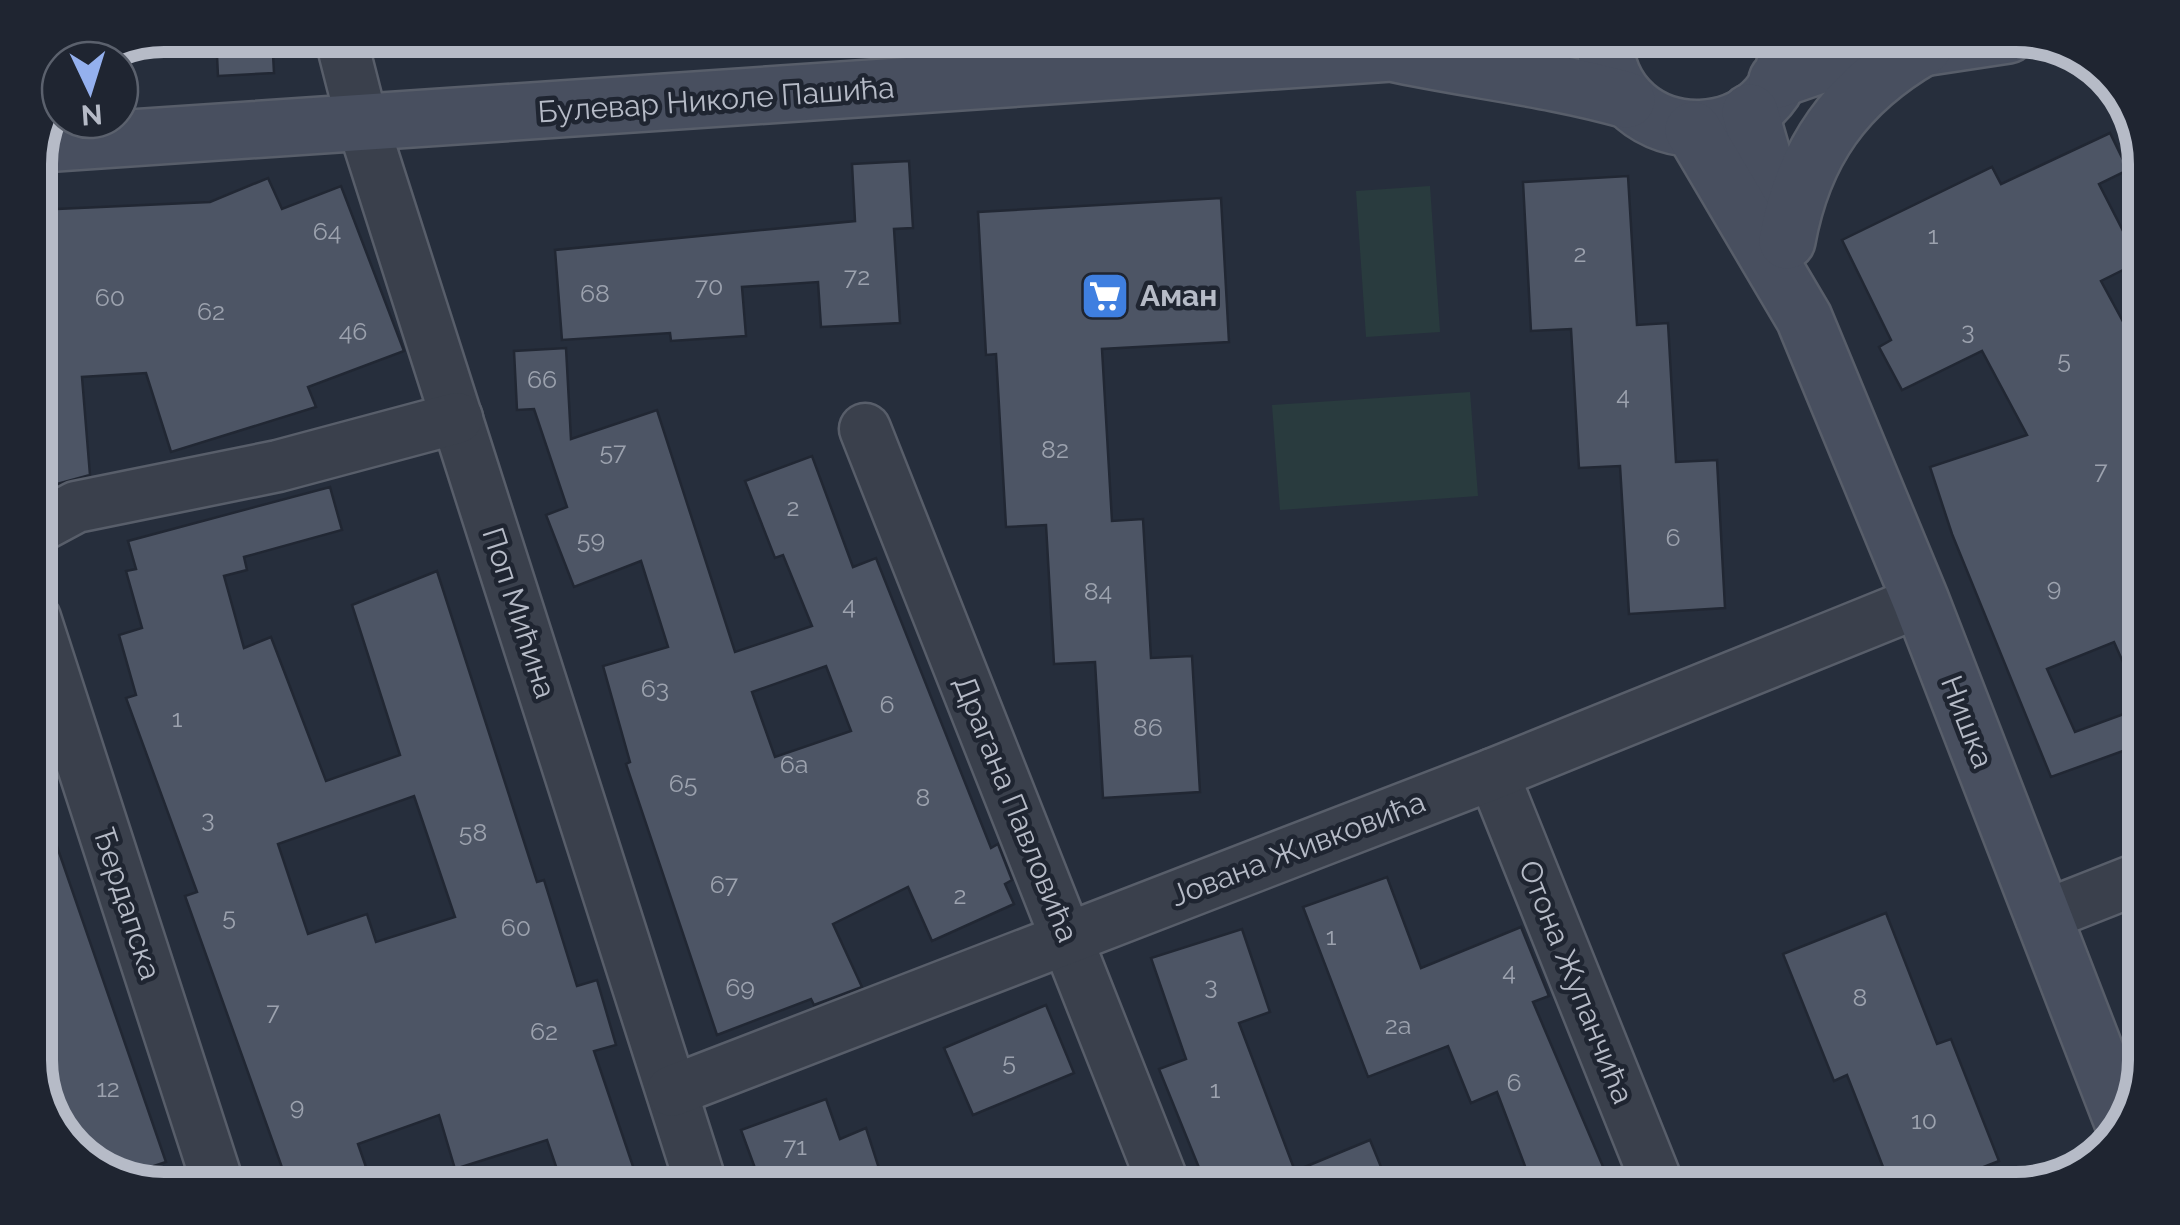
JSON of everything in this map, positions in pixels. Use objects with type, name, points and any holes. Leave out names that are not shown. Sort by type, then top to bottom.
[{"type":"main road","name":"Булевар Николе Пашића","points":[[55,143],[362,125],[1294,53]]},
{"type":"main road","name":"Булевар Николе Пашића","points":[[1436,53],[1508,78],[1576,86],[1627,100],[1648,118],[1692,130]]},
{"type":"main road","points":[[1607,53],[1612,79],[1627,100]]},
{"type":"main road","points":[[1804,318],[1692,130],[1713,129],[1771,76],[1890,53]]},
{"type":"main road","points":[[1787,241],[1799,186],[1830,126],[1856,95],[1915,53]]},
{"type":"main road","points":[[1771,76],[1787,241],[1804,318]]},
{"type":"main road","name":"Нишка","points":[[1804,318],[1920,601],[2117,1107]]},
{"type":"street","name":"Поп Мићина","points":[[344,53],[362,125],[697,1172]]},
{"type":"street","points":[[53,519],[76,507],[278,466],[457,418]]},
{"type":"street","name":"Драгана Павловића","points":[[865,429],[1159,1172]]},
{"type":"street","name":"Јована Живковића","points":[[672,1090],[1493,774],[1920,601]]},
{"type":"street","name":"Ђердапска","points":[[53,674],[214,1172]]},
{"type":"street","name":"Отона Жупанчића","points":[[1493,774],[1653,1172]]},
{"type":"street","points":[[2041,917],[2128,883]]},
{"type":"shaded area","points":[[1430,186],[1440,332],[1366,337],[1356,191]]},
{"type":"shaded area","points":[[1470,392],[1478,496],[1280,510],[1272,405]]},
{"type":"building","points":[[217,53],[273,53],[274,73],[218,76]]},
{"type":"building","points":[[2110,133],[2127,168],[2099,184],[2127,239],[2127,268],[2101,281],[2127,329],[2128,672],[2114,642],[2047,669],[2075,732],[2128,713],[2128,749],[2051,777],[1952,534],[1930,467],[2027,435],[1982,351],[1902,390],[1879,347],[1891,340],[1842,240],[1992,167],[2001,184]]},
{"type":"building","points":[[909,161],[913,228],[894,229],[900,323],[821,327],[818,282],[742,287],[746,336],[671,341],[670,333],[562,340],[555,250],[855,221],[852,164]]},
{"type":"building","points":[[1628,176],[1637,325],[1668,323],[1676,462],[1717,460],[1725,608],[1629,614],[1620,466],[1579,468],[1571,329],[1531,331],[1523,182]]},
{"type":"building","points":[[268,178],[282,209],[341,186],[404,351],[308,387],[316,407],[171,452],[146,373],[82,377],[90,475],[53,485],[53,209],[210,202]]},
{"type":"building","points":[[1221,198],[1229,342],[1102,349],[1112,521],[1143,519],[1151,658],[1192,656],[1200,792],[1103,798],[1095,662],[1054,664],[1046,525],[1006,527],[996,354],[986,355],[978,212]]},
{"type":"building","points":[[566,348],[571,439],[657,410],[735,652],[812,626],[783,555],[775,558],[745,481],[812,456],[853,567],[876,558],[991,848],[998,844],[1012,880],[1005,884],[1014,904],[932,941],[908,887],[833,924],[862,987],[814,1005],[811,999],[717,1035],[626,764],[630,762],[603,666],[668,647],[641,561],[574,587],[546,515],[567,507],[534,409],[517,410],[514,351]],"holes":[[[826,666],[851,731],[775,757],[752,692]]]},
{"type":"building","points":[[330,487],[342,530],[244,557],[247,570],[224,576],[244,648],[271,637],[326,781],[400,755],[352,605],[437,571],[537,882],[544,880],[577,986],[597,980],[616,1045],[594,1051],[635,1172],[558,1172],[547,1140],[455,1169],[439,1115],[358,1144],[368,1172],[284,1172],[185,896],[197,892],[126,698],[136,695],[119,635],[142,628],[126,571],[136,569],[128,541]],"holes":[[[414,796],[455,917],[376,942],[367,914],[308,934],[278,844]]]},
{"type":"building","points":[[53,835],[166,1162],[141,1170],[122,1164],[91,1145],[69,1120],[53,1068]]},
{"type":"building","points":[[1387,877],[1421,968],[1521,927],[1549,996],[1533,1002],[1605,1172],[1527,1172],[1497,1092],[1471,1103],[1448,1046],[1368,1077],[1303,907]]},
{"type":"building","points":[[1886,913],[1937,1044],[1951,1039],[1999,1161],[1981,1168],[1983,1172],[1885,1172],[1847,1075],[1834,1081],[1783,954]]},
{"type":"building","points":[[1242,929],[1270,1012],[1239,1023],[1295,1171],[1370,1140],[1383,1172],[1201,1172],[1159,1069],[1186,1059],[1151,958]]},
{"type":"building","points":[[1046,1005],[1074,1073],[973,1115],[944,1048]]},
{"type":"building","points":[[826,1099],[840,1139],[866,1128],[880,1172],[756,1172],[741,1130]]},
{"type":"place","name":"Аман","points":[[1105,296]]}]
